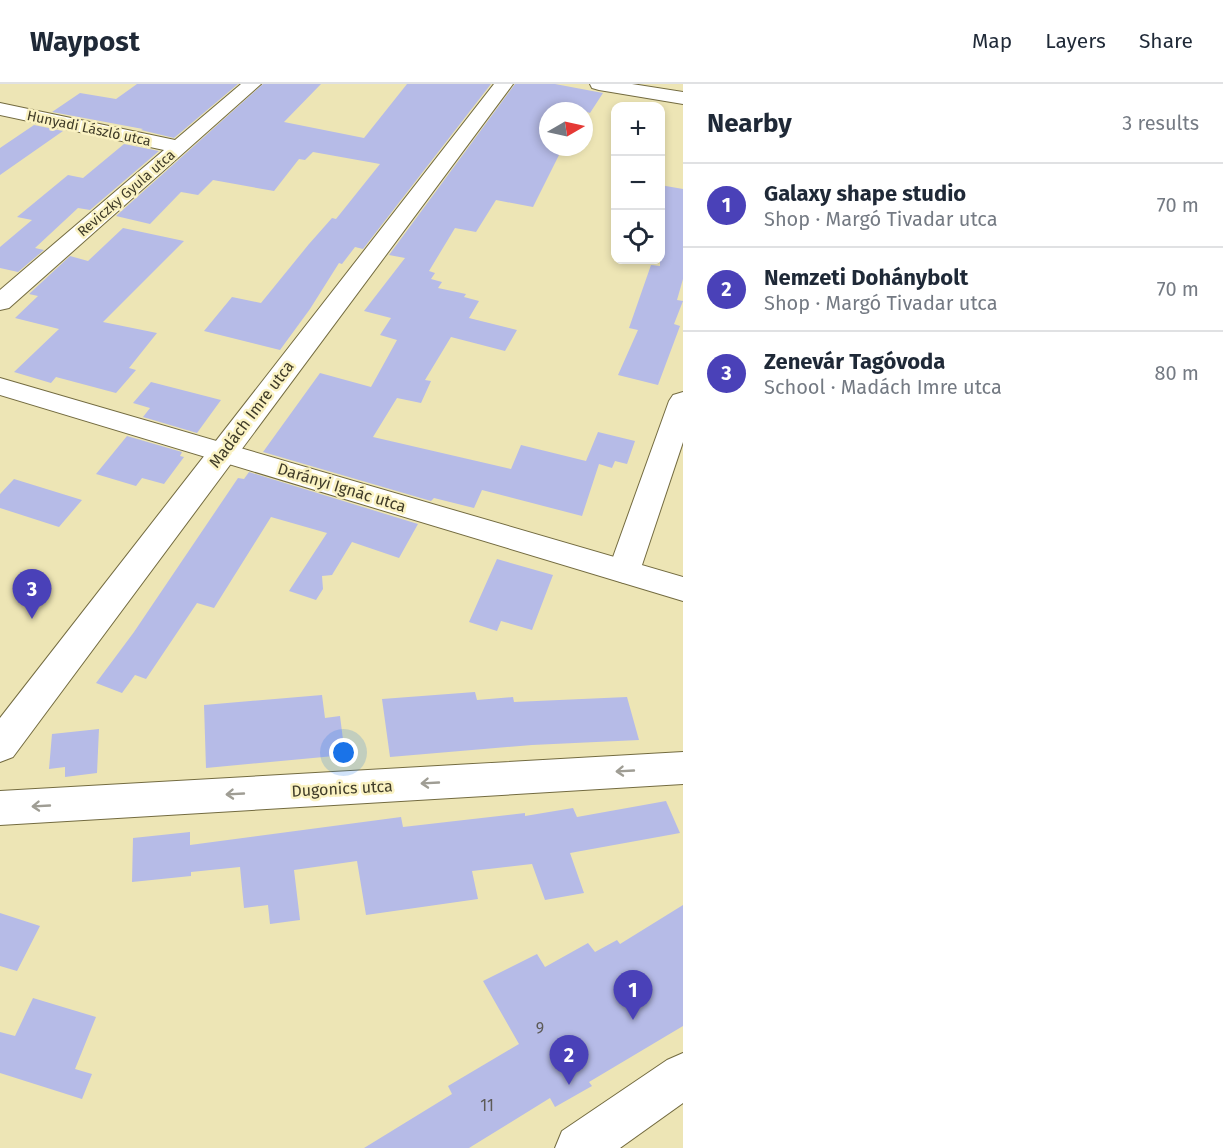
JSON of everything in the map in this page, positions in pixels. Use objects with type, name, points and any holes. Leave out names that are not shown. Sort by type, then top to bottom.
[{"type":"street","name":"Reviczky Gyula utca","points":[[0,303],[252,84]]},
{"type":"street","name":"Madách Imre utca","points":[[0,746],[504,84]]},
{"type":"street","points":[[599,84],[683,98]]},
{"type":"street","name":"Hunyadi László utca","points":[[0,109],[178,147]]},
{"type":"street","points":[[0,130],[23,114]]},
{"type":"street","name":"Darányi Ignác utca","points":[[0,386],[683,589]]},
{"type":"street","points":[[624,571],[683,401]]},
{"type":"street","name":"Dugonics utca","points":[[0,808],[683,768]]},
{"type":"street","points":[[579,1148],[683,1076]]},
{"type":"building","points":[[137,84],[238,84],[174,138],[141,130],[143,129],[52,112],[80,93],[116,99]]},
{"type":"building","points":[[263,84],[321,84],[284,122],[364,138],[407,84],[491,84],[363,249],[355,247],[342,264],[339,263],[310,309],[280,350],[204,331],[232,297],[261,303],[332,218],[336,219],[380,164],[313,152],[305,160],[299,159],[274,191],[213,180],[198,195],[181,192],[150,224],[116,216]]},
{"type":"building","points":[[515,84],[555,84],[603,93],[593,108],[593,102],[539,102],[539,156],[558,156],[533,207],[496,200],[476,232],[455,228],[429,271],[435,273],[431,279],[442,282],[438,288],[466,294],[464,297],[479,301],[469,318],[517,330],[505,351],[451,337],[425,380],[431,381],[421,403],[397,398],[373,437],[511,469],[521,445],[586,461],[598,432],[635,441],[627,464],[615,461],[612,468],[599,464],[582,516],[482,490],[474,508],[434,498],[431,501],[263,452],[320,373],[371,387],[397,340],[380,335],[391,318],[364,311],[405,258],[389,255]]},
{"type":"building","points":[[34,125],[63,131],[0,175],[0,148]]},
{"type":"building","points":[[124,144],[159,151],[90,210],[78,208],[35,248],[44,250],[18,272],[0,268],[0,247],[32,220],[17,217],[68,175],[83,178]]},
{"type":"building","points":[[665,186],[683,189],[683,279],[677,300],[683,301],[674,324],[680,326],[658,385],[618,375],[638,330],[629,328],[651,265],[660,266],[660,264],[665,264]]},
{"type":"building","points":[[123,228],[184,241],[103,322],[157,333],[129,368],[136,370],[116,393],[56,377],[51,383],[14,372],[59,329],[15,318],[38,296],[29,294],[70,256],[88,261]]},
{"type":"building","points":[[151,382],[221,400],[197,433],[143,417],[150,408],[133,403]]},
{"type":"building","points":[[127,436],[182,452],[180,456],[184,457],[164,484],[142,478],[136,486],[96,474]]},
{"type":"building","points":[[249,472],[418,524],[399,558],[352,542],[332,575],[322,576],[323,589],[316,600],[289,591],[327,533],[271,517],[214,608],[197,603],[146,679],[135,675],[122,693],[96,683],[134,632],[238,478],[244,479]]},
{"type":"building","points":[[14,479],[82,500],[59,527],[0,508],[0,494]]},
{"type":"building","points":[[497,559],[553,575],[532,630],[501,621],[497,631],[469,622]]},
{"type":"building","points":[[475,692],[477,700],[513,697],[514,702],[627,697],[639,740],[532,745],[390,757],[382,699]]},
{"type":"building","points":[[322,695],[325,718],[340,716],[345,755],[206,768],[204,705]]},
{"type":"building","points":[[99,729],[97,773],[65,777],[65,767],[49,769],[52,734]]},
{"type":"building","points":[[666,801],[680,833],[570,853],[584,893],[545,900],[532,864],[472,871],[478,899],[366,915],[357,861],[294,870],[300,920],[270,924],[268,905],[244,908],[240,867],[191,872],[191,876],[132,882],[133,838],[190,832],[190,845],[401,817],[403,827],[525,813],[525,816],[573,808],[577,817]]},
{"type":"building","points":[[683,905],[683,1026],[589,1082],[592,1086],[555,1107],[550,1098],[469,1148],[364,1148],[452,1094],[448,1086],[519,1044],[483,981],[537,954],[545,967],[588,943],[595,952],[617,940],[620,944]]},
{"type":"building","points":[[0,913],[40,926],[17,971],[0,966]]},
{"type":"building","points":[[33,998],[96,1017],[75,1069],[92,1074],[82,1099],[0,1073],[0,1032],[15,1036]]},
{"type":"place","name":"Zenevár Tagóvoda","points":[[32,619]]},
{"type":"place","name":"Galaxy shape studio","points":[[633,1020]]},
{"type":"place","name":"Nemzeti Dohánybolt","points":[[569,1085]]}]
